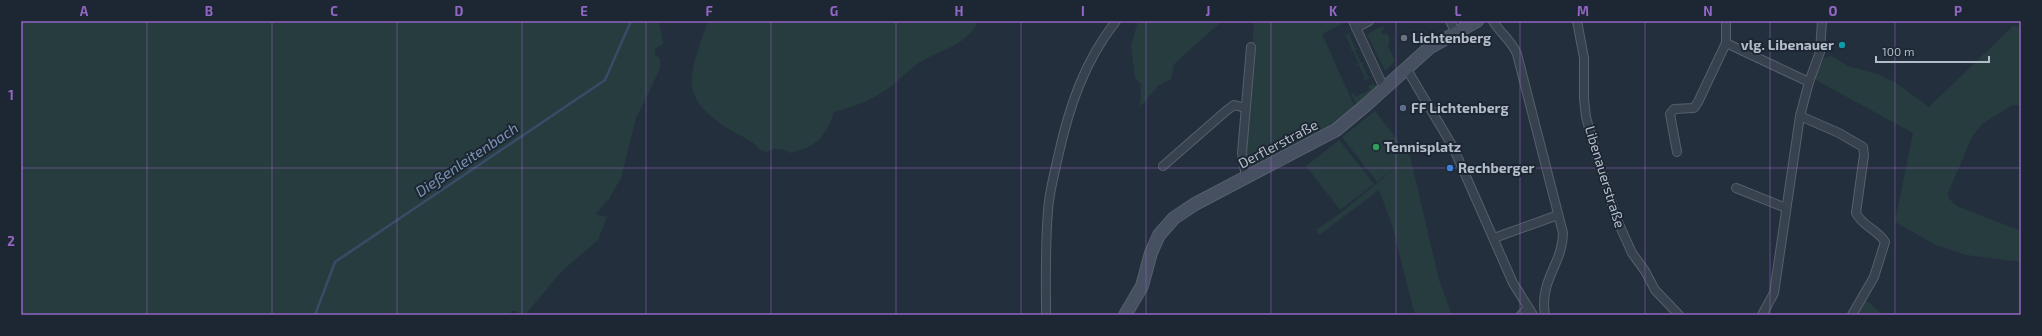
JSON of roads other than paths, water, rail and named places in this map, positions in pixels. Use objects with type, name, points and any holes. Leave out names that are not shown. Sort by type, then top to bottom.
[{"type":"street","points":[[1369,21],[1355,25],[1384,88]]},
{"type":"street","points":[[1450,21],[1456,33]]},
{"type":"street","name":"Derflerstraße","points":[[1125,315],[1138,295],[1154,245],[1166,226],[1188,208],[1336,130],[1429,48],[1477,21]]},
{"type":"street","points":[[1493,21],[1498,30],[1513,45],[1517,54],[1563,238],[1560,252],[1544,292],[1545,315]]},
{"type":"street","name":"Libenauerstraße","points":[[1577,21],[1584,58],[1584,99],[1586,117],[1618,222],[1632,253],[1646,271],[1656,290],[1679,315]]},
{"type":"street","points":[[1678,152],[1672,128],[1671,111],[1674,109],[1691,108],[1696,106],[1726,43],[1726,21]]},
{"type":"street","points":[[1762,315],[1774,293],[1800,116],[1809,82],[1822,47],[1822,21]]},
{"type":"street","points":[[1046,315],[1048,215],[1055,170],[1066,121],[1076,90],[1092,58],[1113,24]]},
{"type":"street","points":[[1726,43],[1809,82]]},
{"type":"street","points":[[1246,177],[1242,153],[1251,47]]},
{"type":"street","points":[[1406,68],[1453,148],[1513,283],[1531,312],[1521,315]]},
{"type":"street","points":[[1163,166],[1234,105],[1245,108]]},
{"type":"street","points":[[1800,116],[1839,133],[1863,147],[1864,155],[1856,213],[1859,221],[1881,235],[1885,242],[1874,277],[1852,315]]},
{"type":"street","points":[[1736,188],[1786,208]]},
{"type":"street","points":[[1494,238],[1558,215]]},
{"type":"waterway","name":"Dießenleitenbach","points":[[315,315],[335,262],[605,80],[631,21]]},
{"type":"place","name":"Lichtenberg","points":[[1404,38]]},
{"type":"place","name":"vlg. Libenauer","points":[[1842,45]]},
{"type":"place","name":"FF Lichtenberg","points":[[1403,108]]},
{"type":"place","name":"Tennisplatz","points":[[1376,147]]},
{"type":"place","name":"Rechberger","points":[[1450,168]]}]
